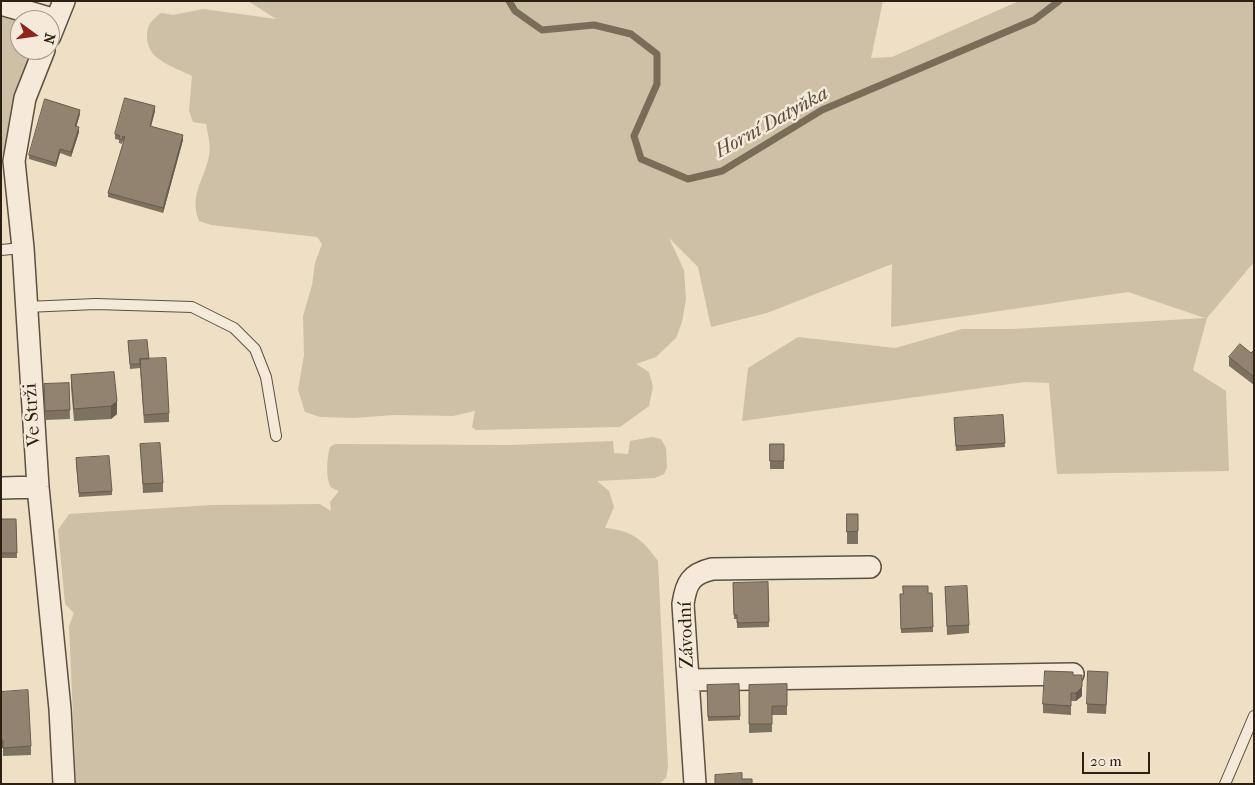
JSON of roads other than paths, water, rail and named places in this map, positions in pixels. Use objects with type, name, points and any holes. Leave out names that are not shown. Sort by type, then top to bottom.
[{"type":"street","points":[[1,4],[23,10]]},
{"type":"street","name":"Ve Strži","points":[[40,60],[26,98],[14,161],[23,248],[38,487],[60,709],[64,784]]},
{"type":"street","points":[[1,488],[38,487]]},
{"type":"street","name":"Závodní","points":[[695,784],[683,604],[686,588],[694,576],[712,569],[870,568]]},
{"type":"street","points":[[689,680],[1073,674]]},
{"type":"lane","points":[[1,250],[23,248]]},
{"type":"lane","points":[[26,307],[96,304],[192,307],[234,328],[255,349],[266,377],[276,436]]},
{"type":"lane","points":[[1225,784],[1254,716]]},
{"type":"waterway","name":"Horní Datyňka","points":[[509,1],[515,11],[542,30],[594,25],[631,34],[657,54],[657,84],[634,136],[641,159],[688,179],[722,171],[822,110],[1034,20],[1059,1]]}]
